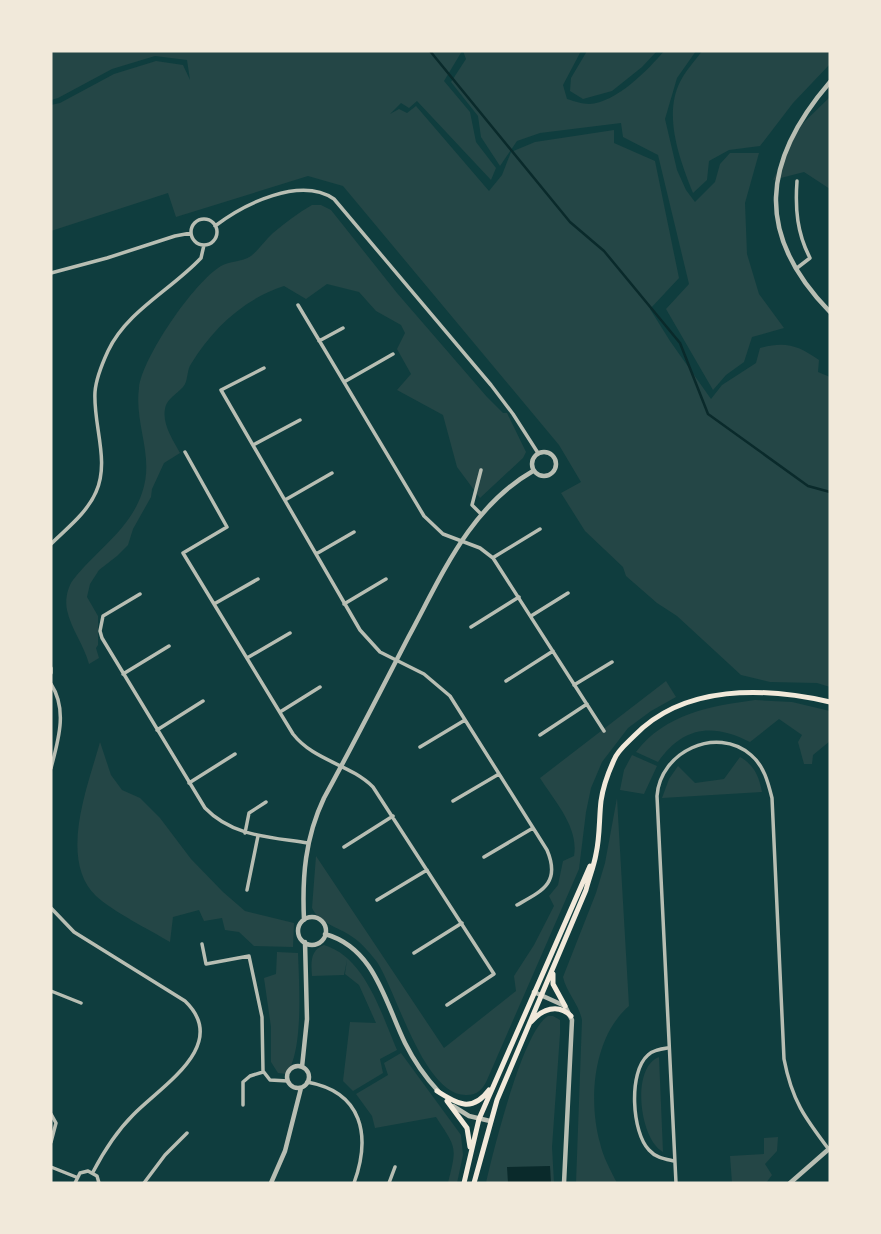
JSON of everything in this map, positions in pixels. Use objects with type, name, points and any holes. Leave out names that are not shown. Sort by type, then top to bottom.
[{"type":"main road","points":[[474,1183],[490,1122],[527,1027],[579,909],[596,854],[601,801],[615,756],[639,730],[680,704],[704,698],[757,692],[830,702]]},
{"type":"main road","points":[[464,1183],[479,1119],[596,854]]},
{"type":"main road","points":[[554,966],[553,984],[565,1006]]},
{"type":"main road","points":[[527,1027],[539,1014],[551,1009],[565,1011],[571,1016]]},
{"type":"main road","points":[[437,1091],[456,1103],[468,1105],[481,1099],[495,1082]]},
{"type":"main road","points":[[447,1101],[463,1120],[470,1135],[467,1168]]},
{"type":"street","points":[[830,82],[804,113],[781,161],[777,183],[777,219],[788,257],[806,285],[830,312]]},
{"type":"street","points":[[795,269],[810,258],[801,240],[795,208],[797,181]]},
{"type":"street","points":[[215,226],[237,210],[281,193],[306,190],[328,195],[339,204],[491,385],[538,453]]},
{"type":"street","points":[[51,544],[85,511],[99,485],[102,464],[95,392],[107,351],[135,315],[201,258],[205,246],[215,239],[215,226],[210,220],[199,220],[192,226],[191,233],[195,242],[205,246]]},
{"type":"street","points":[[51,273],[191,233]]},
{"type":"street","points":[[298,305],[424,516],[443,534],[480,548],[494,558],[604,731]]},
{"type":"street","points":[[320,341],[343,328]]},
{"type":"street","points":[[344,382],[393,354]]},
{"type":"street","points":[[264,368],[221,390],[344,604],[369,642],[380,652],[432,679],[450,696],[547,850],[553,870],[548,885],[538,894],[517,905]]},
{"type":"street","points":[[253,445],[300,420]]},
{"type":"street","points":[[544,451],[552,454],[556,465],[548,476],[540,476],[533,471],[531,463],[538,453],[544,451]]},
{"type":"street","points":[[185,452],[227,527],[183,553],[301,744],[368,782],[393,816],[494,974],[447,1005]]},
{"type":"street","points":[[481,470],[472,505],[481,514]]},
{"type":"street","points":[[304,920],[303,875],[308,843],[317,815],[340,768],[460,541],[481,514],[511,486],[533,471]]},
{"type":"street","points":[[285,500],[332,473]]},
{"type":"street","points":[[494,558],[540,529]]},
{"type":"street","points":[[316,554],[354,532]]},
{"type":"street","points":[[214,604],[257,579]]},
{"type":"street","points":[[344,604],[386,579]]},
{"type":"street","points":[[531,616],[568,593]]},
{"type":"street","points":[[140,594],[103,616],[100,631],[102,638],[205,808],[215,819],[237,831],[308,843]]},
{"type":"street","points":[[471,627],[519,597]]},
{"type":"street","points":[[247,658],[290,633]]},
{"type":"street","points":[[123,674],[169,646]]},
{"type":"street","points":[[506,681],[553,651]]},
{"type":"street","points":[[574,685],[612,662]]},
{"type":"street","points":[[51,684],[58,697],[60,717],[51,768]]},
{"type":"street","points":[[280,712],[320,687]]},
{"type":"street","points":[[157,730],[203,701]]},
{"type":"street","points":[[540,735],[587,704]]},
{"type":"street","points":[[420,747],[465,720]]},
{"type":"street","points":[[676,1183],[657,788],[666,767],[685,750],[722,742],[750,753],[765,772],[769,783],[772,798],[784,1059],[788,1079],[806,1121],[830,1149],[790,1183]]},
{"type":"street","points":[[189,783],[235,754]]},
{"type":"street","points":[[453,801],[499,774]]},
{"type":"street","points":[[245,833],[249,813],[266,802]]},
{"type":"street","points":[[344,847],[393,816]]},
{"type":"street","points":[[484,857],[533,828]]},
{"type":"street","points":[[247,890],[258,836]]},
{"type":"street","points":[[377,900],[427,870]]},
{"type":"street","points":[[51,908],[74,932],[185,1001],[195,1014],[200,1028],[200,1043],[190,1061],[119,1131],[93,1172]]},
{"type":"street","points":[[311,917],[320,920],[325,927],[325,934],[319,943],[310,944],[298,933],[300,924],[311,917]]},
{"type":"street","points":[[414,953],[461,923]]},
{"type":"street","points":[[325,934],[345,942],[365,960],[380,984],[413,1058],[437,1091],[457,1109],[490,1122]]},
{"type":"street","points":[[302,1067],[307,1019],[305,942]]},
{"type":"street","points":[[202,944],[206,964],[249,956],[262,1017],[263,1072],[270,1080],[288,1081]]},
{"type":"street","points":[[51,991],[81,1003]]},
{"type":"street","points":[[534,992],[565,1006],[571,1016],[573,1029],[564,1183]]},
{"type":"street","points":[[668,1048],[649,1053],[643,1060],[638,1070],[635,1102],[640,1134],[646,1148],[660,1158],[674,1161]]},
{"type":"street","points":[[271,1183],[285,1152],[301,1087],[307,1082],[308,1074],[302,1067],[297,1066],[290,1069],[287,1076],[294,1087],[301,1087]]},
{"type":"street","points":[[243,1105],[243,1082],[250,1076],[263,1072]]},
{"type":"street","points":[[307,1082],[335,1091],[351,1105],[356,1114],[363,1134],[363,1144],[355,1183]]},
{"type":"street","points":[[51,1114],[56,1123],[51,1142]]},
{"type":"street","points":[[144,1183],[165,1155],[187,1133]]},
{"type":"street","points":[[51,1167],[76,1177]]},
{"type":"street","points":[[389,1183],[395,1167]]},
{"type":"street","points":[[75,1183],[76,1177],[84,1171],[93,1172],[99,1183]]},
{"type":"shaded area","points":[[51,51],[462,51],[444,81],[470,112],[476,142],[496,168],[491,180],[417,101],[409,108],[401,103],[390,114],[399,109],[407,113],[416,106],[489,191],[502,175],[511,152],[535,142],[614,130],[614,143],[655,161],[679,278],[650,309],[711,399],[722,385],[756,363],[760,348],[769,346],[791,346],[804,351],[819,360],[818,372],[830,377],[830,687],[817,683],[770,682],[741,675],[677,616],[657,603],[626,576],[623,567],[585,531],[561,493],[581,482],[559,445],[343,186],[308,176],[176,217],[168,193],[51,231],[51,105],[60,103],[114,74],[156,61],[183,65],[190,80],[187,60],[155,56],[112,69],[51,100]]},
{"type":"shaded area","points":[[463,51],[581,51],[563,85],[567,99],[589,104],[620,92],[664,51],[696,51],[677,78],[665,119],[677,170],[695,202],[715,182],[720,164],[730,153],[759,153],[745,203],[747,254],[759,294],[784,328],[752,337],[744,362],[726,375],[713,390],[666,309],[689,284],[658,155],[623,137],[621,123],[540,133],[517,141],[500,166],[481,137],[478,116],[451,82],[466,59]]},
{"type":"shaded area","points":[[587,51],[657,51],[612,91],[583,99],[570,91],[571,78]]},
{"type":"shaded area","points":[[702,51],[830,51],[830,64],[793,103],[760,146],[729,150],[709,161],[707,180],[693,193],[675,138],[673,109],[680,82]]},
{"type":"shaded area","points":[[830,97],[830,189],[804,172],[773,180],[800,126]]},
{"type":"shaded area","points":[[312,205],[321,205],[331,210],[397,293],[487,397],[503,413],[507,413],[526,452],[523,458],[480,498],[457,467],[443,415],[397,390],[411,374],[397,349],[405,333],[401,325],[376,311],[359,292],[327,284],[306,299],[284,286],[269,292],[231,316],[209,338],[191,364],[185,384],[166,405],[164,415],[167,426],[180,453],[164,463],[128,545],[99,570],[90,584],[87,597],[98,616],[96,648],[99,658],[89,664],[69,617],[67,595],[73,580],[82,569],[121,529],[142,493],[146,466],[138,402],[142,375],[149,359],[184,304],[210,275],[224,264],[251,256],[273,233]]},
{"type":"shaded area","points":[[666,681],[676,697],[628,728],[602,762],[591,788],[579,869],[485,1083],[479,1091],[471,1095],[452,1091],[425,1062],[377,962],[358,941],[324,921],[312,908],[316,856],[444,1048],[516,991],[514,976],[554,906],[549,896],[558,885],[563,861],[574,856],[575,845],[569,825],[540,778]]},
{"type":"shaded area","points":[[755,700],[792,702],[830,711],[830,741],[813,755],[812,764],[804,764],[798,742],[802,735],[779,719],[750,742],[724,732],[699,731],[678,741],[658,762],[636,752],[660,729],[675,720],[705,709]]},
{"type":"shaded area","points":[[100,742],[111,775],[122,790],[140,798],[160,818],[191,859],[223,892],[245,911],[294,923],[293,947],[254,946],[239,932],[225,930],[222,918],[204,921],[199,910],[173,917],[170,942],[96,896],[85,881],[79,863],[77,843],[83,800]]},
{"type":"shaded area","points":[[632,755],[657,766],[644,794],[620,790],[624,770]]},
{"type":"shaded area","points":[[740,757],[755,772],[762,792],[662,798],[669,779],[678,766],[695,783],[724,779]]},
{"type":"shaded area","points":[[617,798],[629,1006],[617,1019],[601,1052],[596,1070],[594,1108],[601,1148],[617,1183],[576,1183],[582,1020],[563,977],[596,893],[605,863]]},
{"type":"shaded area","points":[[324,945],[338,951],[350,961],[361,974],[378,1004],[397,1050],[380,1059],[383,1073],[353,1091],[343,1081],[350,1022],[376,1023],[359,985],[345,974],[347,960],[344,975],[312,976],[314,954]]},
{"type":"shaded area","points":[[277,952],[298,953],[298,1034],[292,1064],[286,1074],[278,1073],[271,1062],[271,1027],[264,978],[276,974]]},
{"type":"shaded area","points":[[548,1016],[560,1020],[552,1147],[554,1183],[486,1183],[519,1067],[538,1026]]},
{"type":"shaded area","points":[[401,1053],[461,1135],[463,1155],[457,1183],[448,1183],[453,1148],[436,1117],[375,1128],[372,1116],[356,1094],[388,1075],[384,1063]]},
{"type":"shaded area","points":[[659,1057],[663,1152],[648,1133],[642,1103],[644,1074],[650,1063]]},
{"type":"shaded area","points":[[778,1137],[777,1151],[765,1164],[772,1175],[766,1183],[732,1183],[730,1156],[764,1154],[764,1138]]},
{"type":"shaded area","points":[[550,1166],[551,1183],[508,1183],[507,1167]]},
{"type":"waterway","points":[[430,51],[570,222],[604,251],[680,343],[708,414],[808,486],[830,492]]}]
